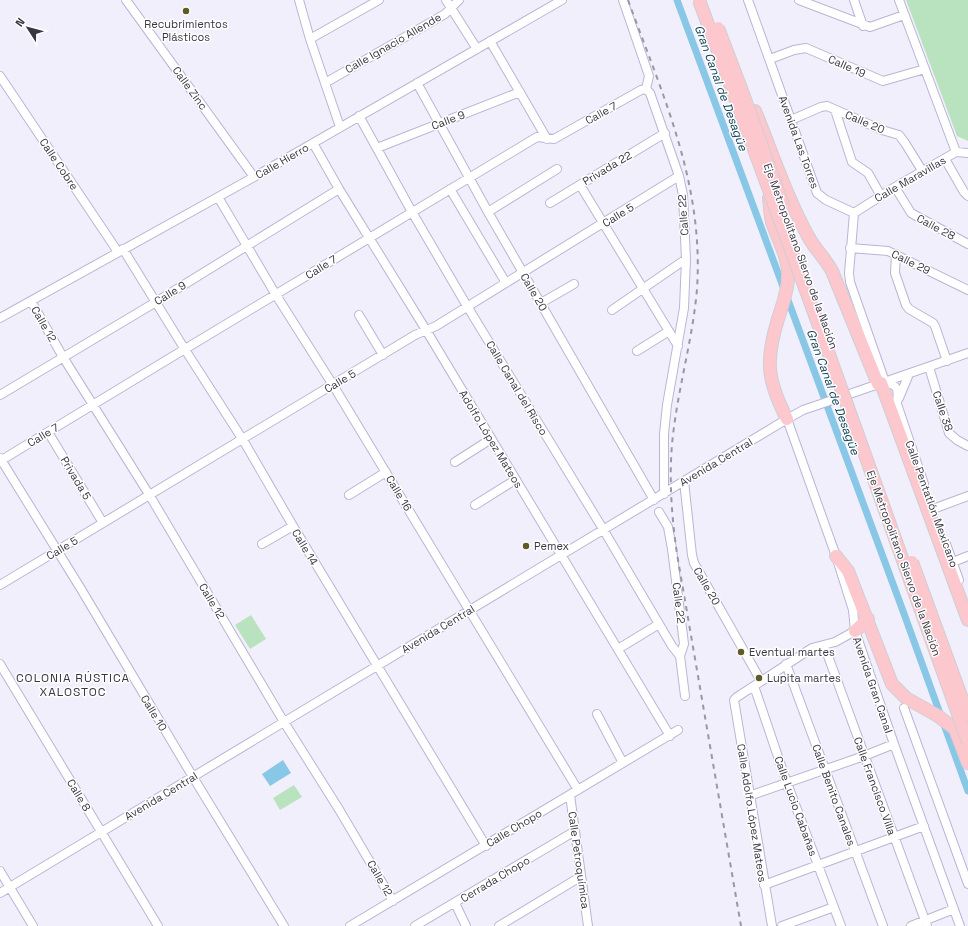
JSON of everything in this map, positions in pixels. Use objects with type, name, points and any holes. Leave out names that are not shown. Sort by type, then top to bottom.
[{"type":"highway","name":"Eje Metropolitano Siervo de la Nación","points":[[699,0],[968,742]]},
{"type":"highway","name":"Eje Metropolitano Siervo de la Nación","points":[[707,0],[742,91],[968,715]]},
{"type":"highway","points":[[742,91],[755,111],[789,196],[808,236],[818,253],[828,263],[832,270],[838,287],[881,383],[968,620]]},
{"type":"highway","points":[[769,190],[771,220],[787,264],[788,278],[786,292],[771,347],[769,363],[771,378],[776,394],[787,419]]},
{"type":"highway","points":[[836,556],[848,571],[868,619],[878,650],[892,684],[906,698],[938,716],[955,729],[968,763]]},
{"type":"highway","points":[[855,631],[868,619]]},
{"type":"street","name":"Calle Zinc","points":[[126,0],[254,177]]},
{"type":"street","points":[[300,0],[310,39],[340,126]]},
{"type":"street","points":[[310,39],[379,0]]},
{"type":"street","points":[[446,0],[477,49]]},
{"type":"street","name":"Calle Ignacio Allende","points":[[325,83],[445,14],[459,0]]},
{"type":"street","name":"Calle Hierro","points":[[1,315],[31,301],[254,177],[340,126],[562,0]]},
{"type":"street","points":[[623,0],[649,76],[646,90]]},
{"type":"street","name":"Avenida Las Torres","points":[[748,0],[818,193],[823,198],[854,213]]},
{"type":"street","points":[[799,0],[863,26],[870,27],[904,15]]},
{"type":"street","points":[[854,0],[863,26]]},
{"type":"street","points":[[899,0],[956,152]]},
{"type":"street","points":[[490,41],[548,139]]},
{"type":"street","name":"Calle 19","points":[[770,59],[794,50],[806,48],[883,81],[925,69]]},
{"type":"street","name":"Calle Cobre","points":[[0,76],[121,250]]},
{"type":"street","name":"Calle 20","points":[[417,83],[488,212],[654,500]]},
{"type":"street","name":"Calle 7","points":[[0,460],[537,137],[554,139],[641,90],[646,90]]},
{"type":"street","name":"Calle 22","points":[[646,90],[650,93],[679,176],[683,195],[686,259],[684,308],[667,406],[664,434],[664,494]]},
{"type":"street","name":"Calle 9","points":[[377,148],[520,92]]},
{"type":"street","name":"Calle 20","points":[[791,120],[824,106],[835,110],[882,130],[898,135],[905,143],[923,172]]},
{"type":"street","points":[[835,110],[852,162],[868,173],[881,196]]},
{"type":"street","name":"Calle Canal del Risco","points":[[359,116],[412,212],[467,306],[672,646],[680,656]]},
{"type":"street","name":"Privada 22","points":[[550,203],[665,133]]},
{"type":"street","name":"Adolfo López Mateos","points":[[313,143],[339,189],[426,330],[670,736]]},
{"type":"street","name":"Calle Maravillas","points":[[854,213],[895,187],[956,152],[968,153]]},
{"type":"street","points":[[945,159],[964,192],[968,196]]},
{"type":"street","points":[[488,212],[557,169]]},
{"type":"street","name":"Calle 5","points":[[0,585],[150,496],[383,354],[467,306],[679,176]]},
{"type":"street","points":[[580,185],[678,346]]},
{"type":"street","name":"Calle 28","points":[[895,187],[911,213],[968,244]]},
{"type":"street","name":"Calle 9","points":[[0,395],[156,302],[339,189]]},
{"type":"street","points":[[450,189],[506,282]]},
{"type":"street","name":"Calle 16","points":[[218,197],[276,295],[333,385],[578,790]]},
{"type":"street","points":[[854,213],[850,248],[850,282],[881,383]]},
{"type":"street","name":"Calle 29","points":[[850,248],[880,250],[896,254],[968,290]]},
{"type":"street","name":"Calle 14","points":[[121,250],[156,302],[242,440],[486,846]]},
{"type":"street","points":[[896,254],[895,273],[906,305],[933,323],[947,361]]},
{"type":"street","points":[[612,310],[686,259]]},
{"type":"street","points":[[541,303],[574,284]]},
{"type":"street","name":"Calle 12","points":[[31,301],[93,405],[150,496],[284,722],[340,810],[393,901]]},
{"type":"street","points":[[359,315],[383,354]]},
{"type":"street","points":[[637,351],[669,331]]},
{"type":"street","name":"Avenida Central","points":[[0,893],[803,410],[844,395],[968,355]]},
{"type":"street","name":"Calle 38","points":[[930,367],[950,433],[957,440],[968,446]]},
{"type":"street","points":[[897,404],[909,374]]},
{"type":"street","name":"Calle Pentatlón Mexicano","points":[[881,383],[891,383],[898,391],[897,404],[933,509],[968,604]]},
{"type":"street","name":"Avenida Gran Canal","points":[[787,419],[836,556],[853,610],[855,631],[960,926]]},
{"type":"street","name":"Privada 5","points":[[48,432],[103,523]]},
{"type":"street","points":[[455,462],[491,439]]},
{"type":"street","name":"Calle 10","points":[[0,460],[57,551],[284,926]]},
{"type":"street","points":[[349,495],[386,472]]},
{"type":"street","points":[[475,505],[515,480]]},
{"type":"street","name":"Calle 20","points":[[684,481],[694,563],[761,680]]},
{"type":"street","points":[[933,509],[968,496]]},
{"type":"street","name":"Calle 22","points":[[659,512],[668,527],[672,549],[684,644],[680,656],[685,696]]},
{"type":"street","points":[[262,544],[293,526]]},
{"type":"street","points":[[953,562],[968,556]]},
{"type":"street","points":[[618,649],[659,624]]},
{"type":"street","points":[[754,686],[812,648],[835,642],[855,631]]},
{"type":"street","name":"Calle Francisco Villa","points":[[824,645],[926,923]]},
{"type":"street","name":"Calle 8","points":[[0,664],[158,926]]},
{"type":"street","name":"Calle Benito Canales","points":[[786,664],[883,926]]},
{"type":"street","name":"Calle Adolfo López Mateos","points":[[754,686],[734,700],[764,886],[772,926]]},
{"type":"street","name":"Calle Lucio Cabañas","points":[[754,686],[787,783],[841,926]]},
{"type":"street","points":[[904,708],[968,884]]},
{"type":"street","points":[[597,714],[622,763]]},
{"type":"street","name":"Calle Chopo","points":[[350,926],[678,730]]},
{"type":"street","points":[[749,796],[894,744]]},
{"type":"street","name":"Calle Petroquímica","points":[[570,795],[580,877],[588,926]]},
{"type":"street","points":[[764,886],[924,826]]},
{"type":"street","name":"Cerrada Chopo","points":[[415,926],[575,831]]},
{"type":"street","points":[[0,872],[33,926]]},
{"type":"street","points":[[499,926],[580,877]]},
{"type":"street","points":[[455,903],[466,926]]},
{"type":"street","points":[[782,926],[834,908]]},
{"type":"street","points":[[910,926],[926,923],[954,909]]},
{"type":"green space","points":[[906,0],[968,0],[968,141],[957,136]]},
{"type":"green space","points":[[251,615],[266,639],[250,649],[235,625]]},
{"type":"green space","points":[[294,785],[302,797],[280,810],[273,798]]},
{"type":"water","points":[[283,760],[291,773],[270,786],[262,774]]},
{"type":"waterway","name":"Gran Canal de Desagüe","points":[[677,0],[968,791]]},
{"type":"railway","points":[[628,0],[655,71],[678,141],[694,213],[697,250],[697,289],[693,324],[672,443],[671,475],[673,522],[677,554],[741,926]]},
{"type":"place","name":"Recubrimientos Plásticos","points":[[186,11]]},
{"type":"place","name":"Pemex","points":[[526,546]]},
{"type":"place","name":"Eventual martes","points":[[741,652]]},
{"type":"place","name":"Lupita martes","points":[[759,678]]},
{"type":"district","name":"COLONIA RÚSTICA XALOSTOC","points":[[73,685]]}]
